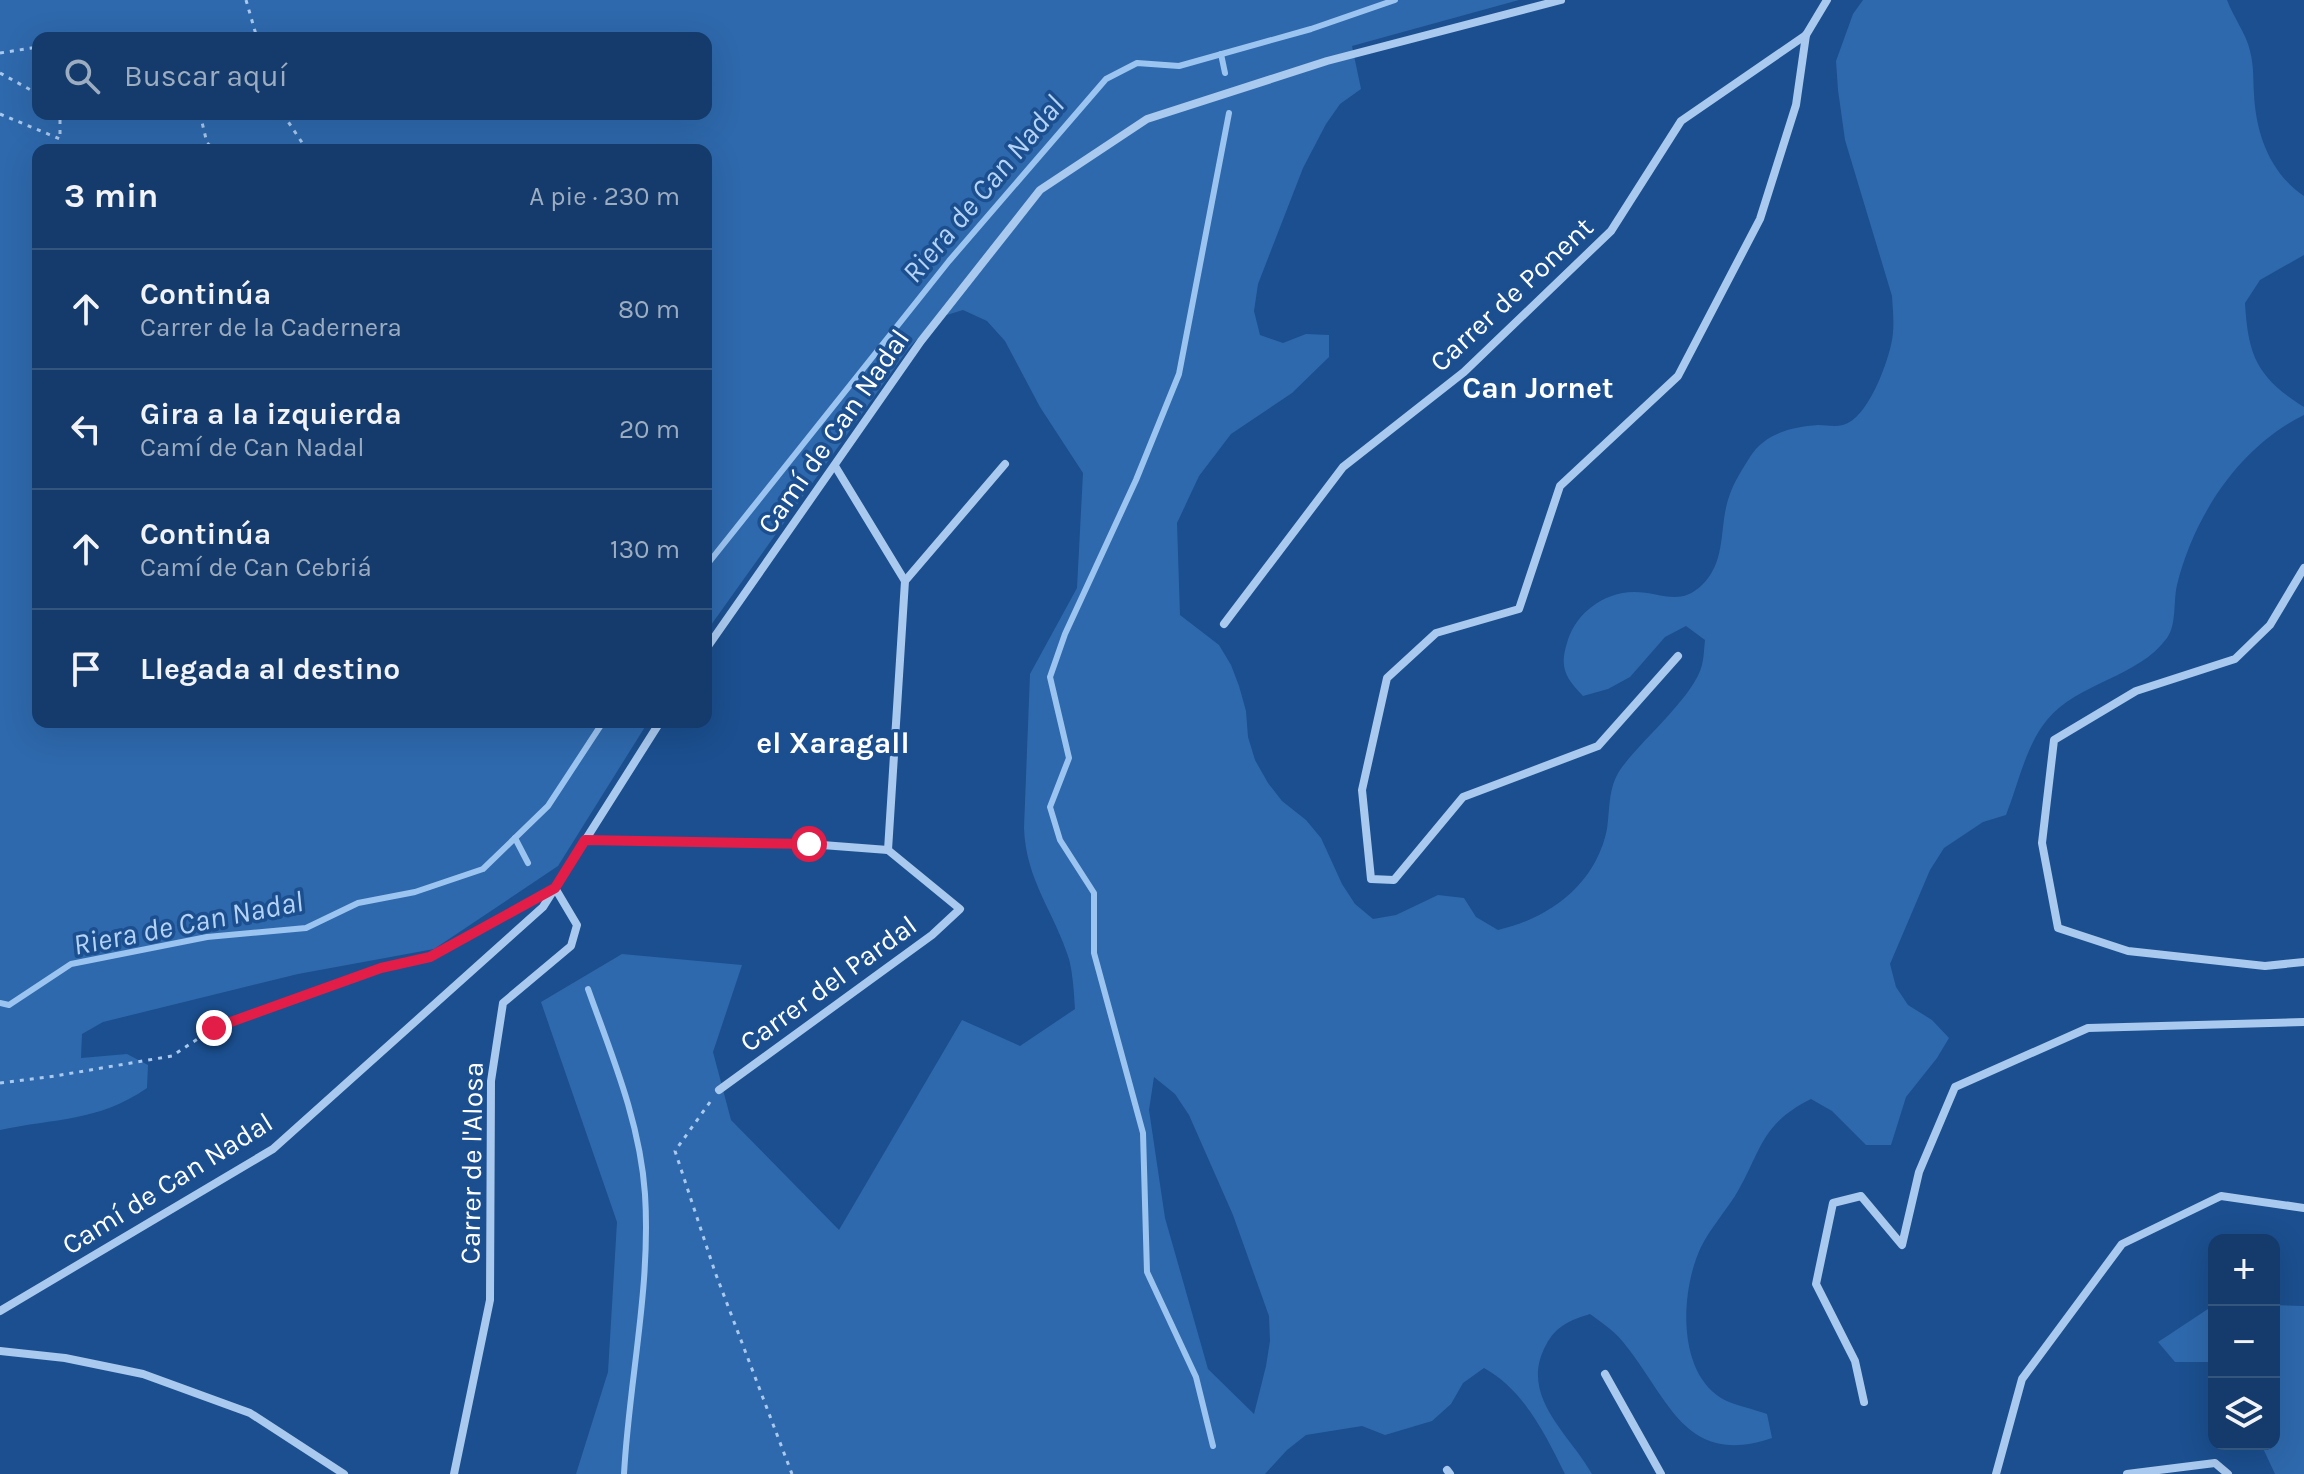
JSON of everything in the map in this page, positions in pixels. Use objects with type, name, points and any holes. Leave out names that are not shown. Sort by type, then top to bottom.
[{"type":"street","name":"Camí de Can Nadal","points":[[712,640],[921,341],[1040,190],[1147,119],[1327,61],[1561,0]]},
{"type":"street","name":"Carrer de Ponent","points":[[1224,624],[1343,467],[1464,372],[1611,231],[1681,121],[1806,35],[1827,0]]},
{"type":"street","points":[[1678,656],[1598,746],[1463,797],[1394,880],[1371,879],[1362,790],[1387,678],[1436,633],[1519,609],[1560,486],[1678,376],[1760,219],[1796,105],[1806,35]]},
{"type":"street","points":[[905,581],[1005,464]]},
{"type":"street","points":[[585,840],[809,844],[888,850],[905,581],[835,466]]},
{"type":"street","points":[[2304,568],[2270,625],[2235,659],[2136,691],[2054,740],[2042,843],[2058,928],[2128,951],[2265,966],[2304,962]]},
{"type":"street","name":"Camí de Can Nadal","points":[[0,1311],[273,1149],[543,907],[656,728]]},
{"type":"street","name":"Carrer del Pardal","points":[[719,1090],[932,935],[960,909],[888,850]]},
{"type":"street","name":"Carrer de l'Alosa","points":[[454,1474],[490,1300],[491,1081],[503,1003],[571,946],[577,925],[555,888]]},
{"type":"street","points":[[1864,1402],[1855,1361],[1816,1284],[1833,1203],[1861,1196],[1902,1245],[1919,1172],[1955,1087],[2088,1028],[2304,1022]]},
{"type":"street","points":[[1996,1474],[2022,1379],[2122,1244],[2221,1196],[2304,1208]]},
{"type":"street","points":[[0,1351],[65,1358],[143,1374],[250,1413],[344,1474]]},
{"type":"street","points":[[1605,1374],[1661,1474]]},
{"type":"street","points":[[2127,1474],[2215,1463],[2228,1474]]},
{"type":"path","points":[[246,0],[255,32]]},
{"type":"path","points":[[0,53],[32,48]]},
{"type":"path","points":[[0,73],[32,91]]},
{"type":"path","points":[[0,114],[60,139],[60,120]]},
{"type":"path","points":[[201,120],[208,144]]},
{"type":"path","points":[[287,120],[303,144]]},
{"type":"path","points":[[0,1083],[172,1056],[214,1028],[368,973],[430,957],[519,908]]},
{"type":"path","points":[[719,1090],[675,1151],[715,1272],[792,1474]]},
{"type":"shaded area","points":[[0,0],[1519,0],[1352,46],[1361,89],[1340,104],[1303,168],[1258,284],[1254,311],[1260,335],[1283,343],[1306,334],[1329,335],[1329,357],[1292,393],[1231,434],[1199,476],[1177,523],[1180,615],[1219,645],[1239,686],[1255,760],[1282,801],[1306,820],[1321,838],[1355,904],[1373,919],[1396,915],[1438,895],[1464,898],[1476,917],[1498,930],[1535,917],[1568,896],[1581,882],[1601,849],[1616,777],[1689,691],[1702,665],[1705,640],[1686,626],[1665,637],[1630,677],[1608,689],[1583,696],[1568,678],[1564,666],[1567,643],[1576,623],[1601,600],[1623,593],[1677,597],[1694,592],[1716,565],[1726,506],[1742,470],[1756,449],[1771,437],[1799,427],[1840,426],[1852,421],[1867,403],[1880,378],[1892,339],[1892,296],[1845,140],[1836,61],[1853,14],[1863,0],[2227,0],[2250,51],[2255,109],[2267,151],[2282,176],[2304,196],[2304,255],[2260,280],[2245,303],[2249,338],[2258,364],[2266,376],[2304,407],[2304,415],[2259,445],[2222,486],[2185,559],[2167,638],[2140,662],[2060,707],[2033,741],[2006,815],[1983,822],[1944,848],[1930,870],[1890,964],[1896,987],[1908,1005],[1932,1020],[1949,1038],[1906,1097],[1891,1145],[1866,1145],[1832,1111],[1811,1099],[1771,1129],[1735,1196],[1701,1247],[1689,1284],[1687,1306],[1690,1349],[1696,1368],[1706,1385],[1721,1398],[1767,1414],[1772,1438],[1743,1445],[1720,1444],[1700,1436],[1669,1408],[1619,1337],[1590,1314],[1564,1325],[1550,1338],[1539,1364],[1538,1381],[1550,1414],[1592,1474],[1565,1474],[1532,1414],[1511,1388],[1484,1368],[1463,1383],[1451,1404],[1432,1421],[1385,1435],[1362,1426],[1306,1435],[1265,1474],[576,1474],[608,1372],[617,1222],[541,1002],[622,954],[742,965],[713,1052],[731,1120],[839,1230],[962,1020],[1020,1046],[1075,1009],[1069,959],[1035,880],[1024,828],[1030,674],[1077,588],[1083,473],[1040,407],[1005,341],[987,321],[963,310],[937,318],[908,349],[712,624],[712,144],[32,144],[32,728],[644,728],[558,866],[434,949],[298,974],[103,1022],[82,1034],[81,1058],[127,1054],[148,1065],[147,1088],[111,1107],[76,1117],[0,1130]],"holes":[[[1154,1077],[1175,1094],[1189,1115],[1233,1215],[1269,1316],[1270,1341],[1254,1414],[1208,1369],[1165,1218],[1149,1110]]]},
{"type":"shaded area","points":[[2280,1305],[2304,1306],[2304,1474],[2275,1474],[2264,1450],[2280,1450]]},
{"type":"shaded area","points":[[2208,1309],[2208,1362],[2175,1362],[2158,1342]]},
{"type":"waterway","name":"Riera de Can Nadal","points":[[712,558],[949,261],[1106,79],[1137,63],[1179,66],[1311,29],[1395,0]]},
{"type":"waterway","points":[[1221,54],[1225,73]]},
{"type":"waterway","points":[[1213,1446],[1196,1377],[1147,1272],[1143,1133],[1094,953],[1094,893],[1060,840],[1050,807],[1069,758],[1050,677],[1065,634],[1136,480],[1179,374],[1229,113]]},
{"type":"waterway","name":"Riera de Can Nadal","points":[[0,1003],[9,1005],[71,964],[207,937],[306,928],[358,903],[415,892],[483,869],[548,806],[599,728]]},
{"type":"waterway","points":[[515,838],[528,863]]},
{"type":"waterway","points":[[588,989],[631,1115],[645,1194],[645,1264],[624,1474]]},
{"type":"district","name":"Can Jornet","points":[[1538,388]]},
{"type":"district","name":"el Xaragall","points":[[833,743]]},
{"type":"route","points":[[214,1028],[381,968],[430,957],[555,888],[585,840],[809,844]]}]
